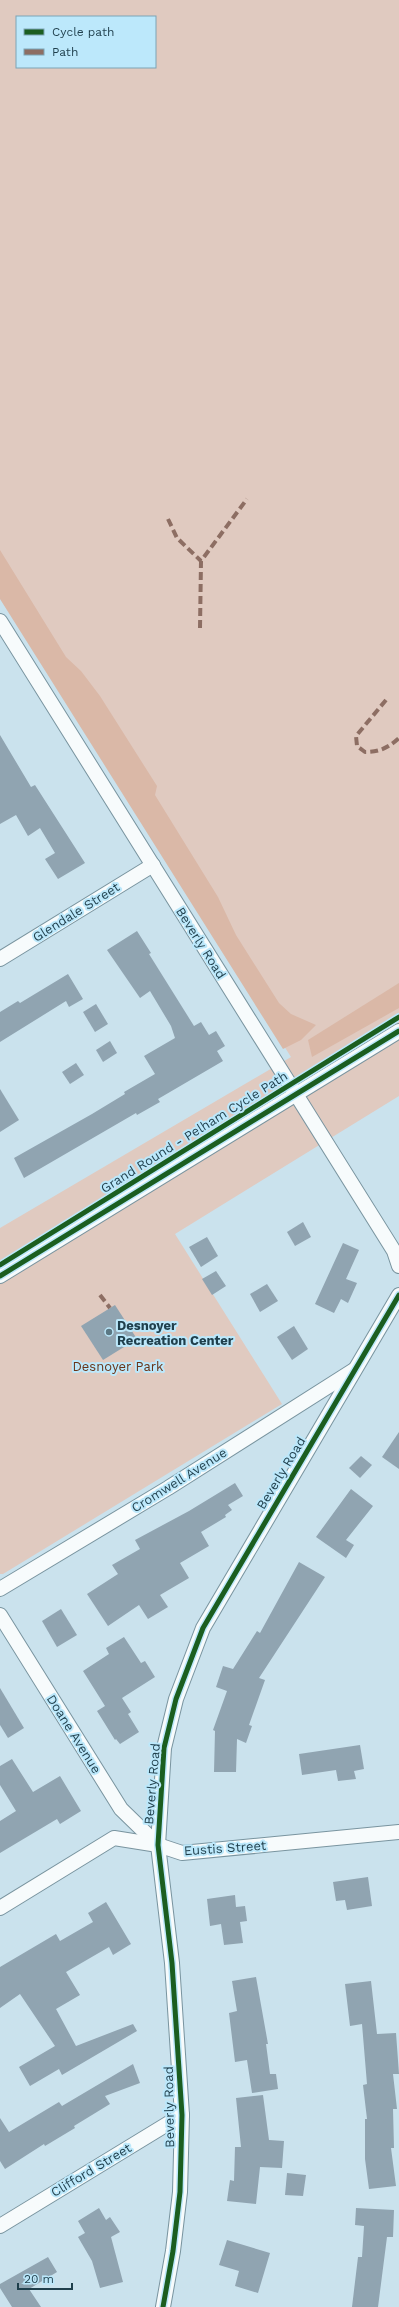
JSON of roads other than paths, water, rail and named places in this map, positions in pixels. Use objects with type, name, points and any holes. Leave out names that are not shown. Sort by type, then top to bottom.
[{"type":"street","name":"Beverly Road","points":[[0,621],[297,1094],[394,1251],[399,1266]]},
{"type":"street","name":"Glendale Street","points":[[0,959],[153,865]]},
{"type":"street","points":[[0,1276],[399,1031]]},
{"type":"street","name":"Beverly Road","points":[[162,2307],[173,2251],[180,2192],[182,2115],[172,1963],[158,1845],[164,1748],[176,1699],[202,1628],[399,1295]]},
{"type":"street","name":"Cromwell Avenue","points":[[0,1589],[168,1488],[357,1368]]},
{"type":"street","name":"Doane Avenue","points":[[0,1615],[121,1809],[158,1845]]},
{"type":"street","name":"Eustis Street","points":[[0,1908],[114,1838],[158,1845],[182,1853],[399,1832]]},
{"type":"street","name":"Clifford Street","points":[[0,2226],[182,2115]]},
{"type":"place","name":"Desnoyer Recreation Center","points":[[109,1332]]},
{"type":"park label","name":"Desnoyer Park","points":[[118,1366]]}]
